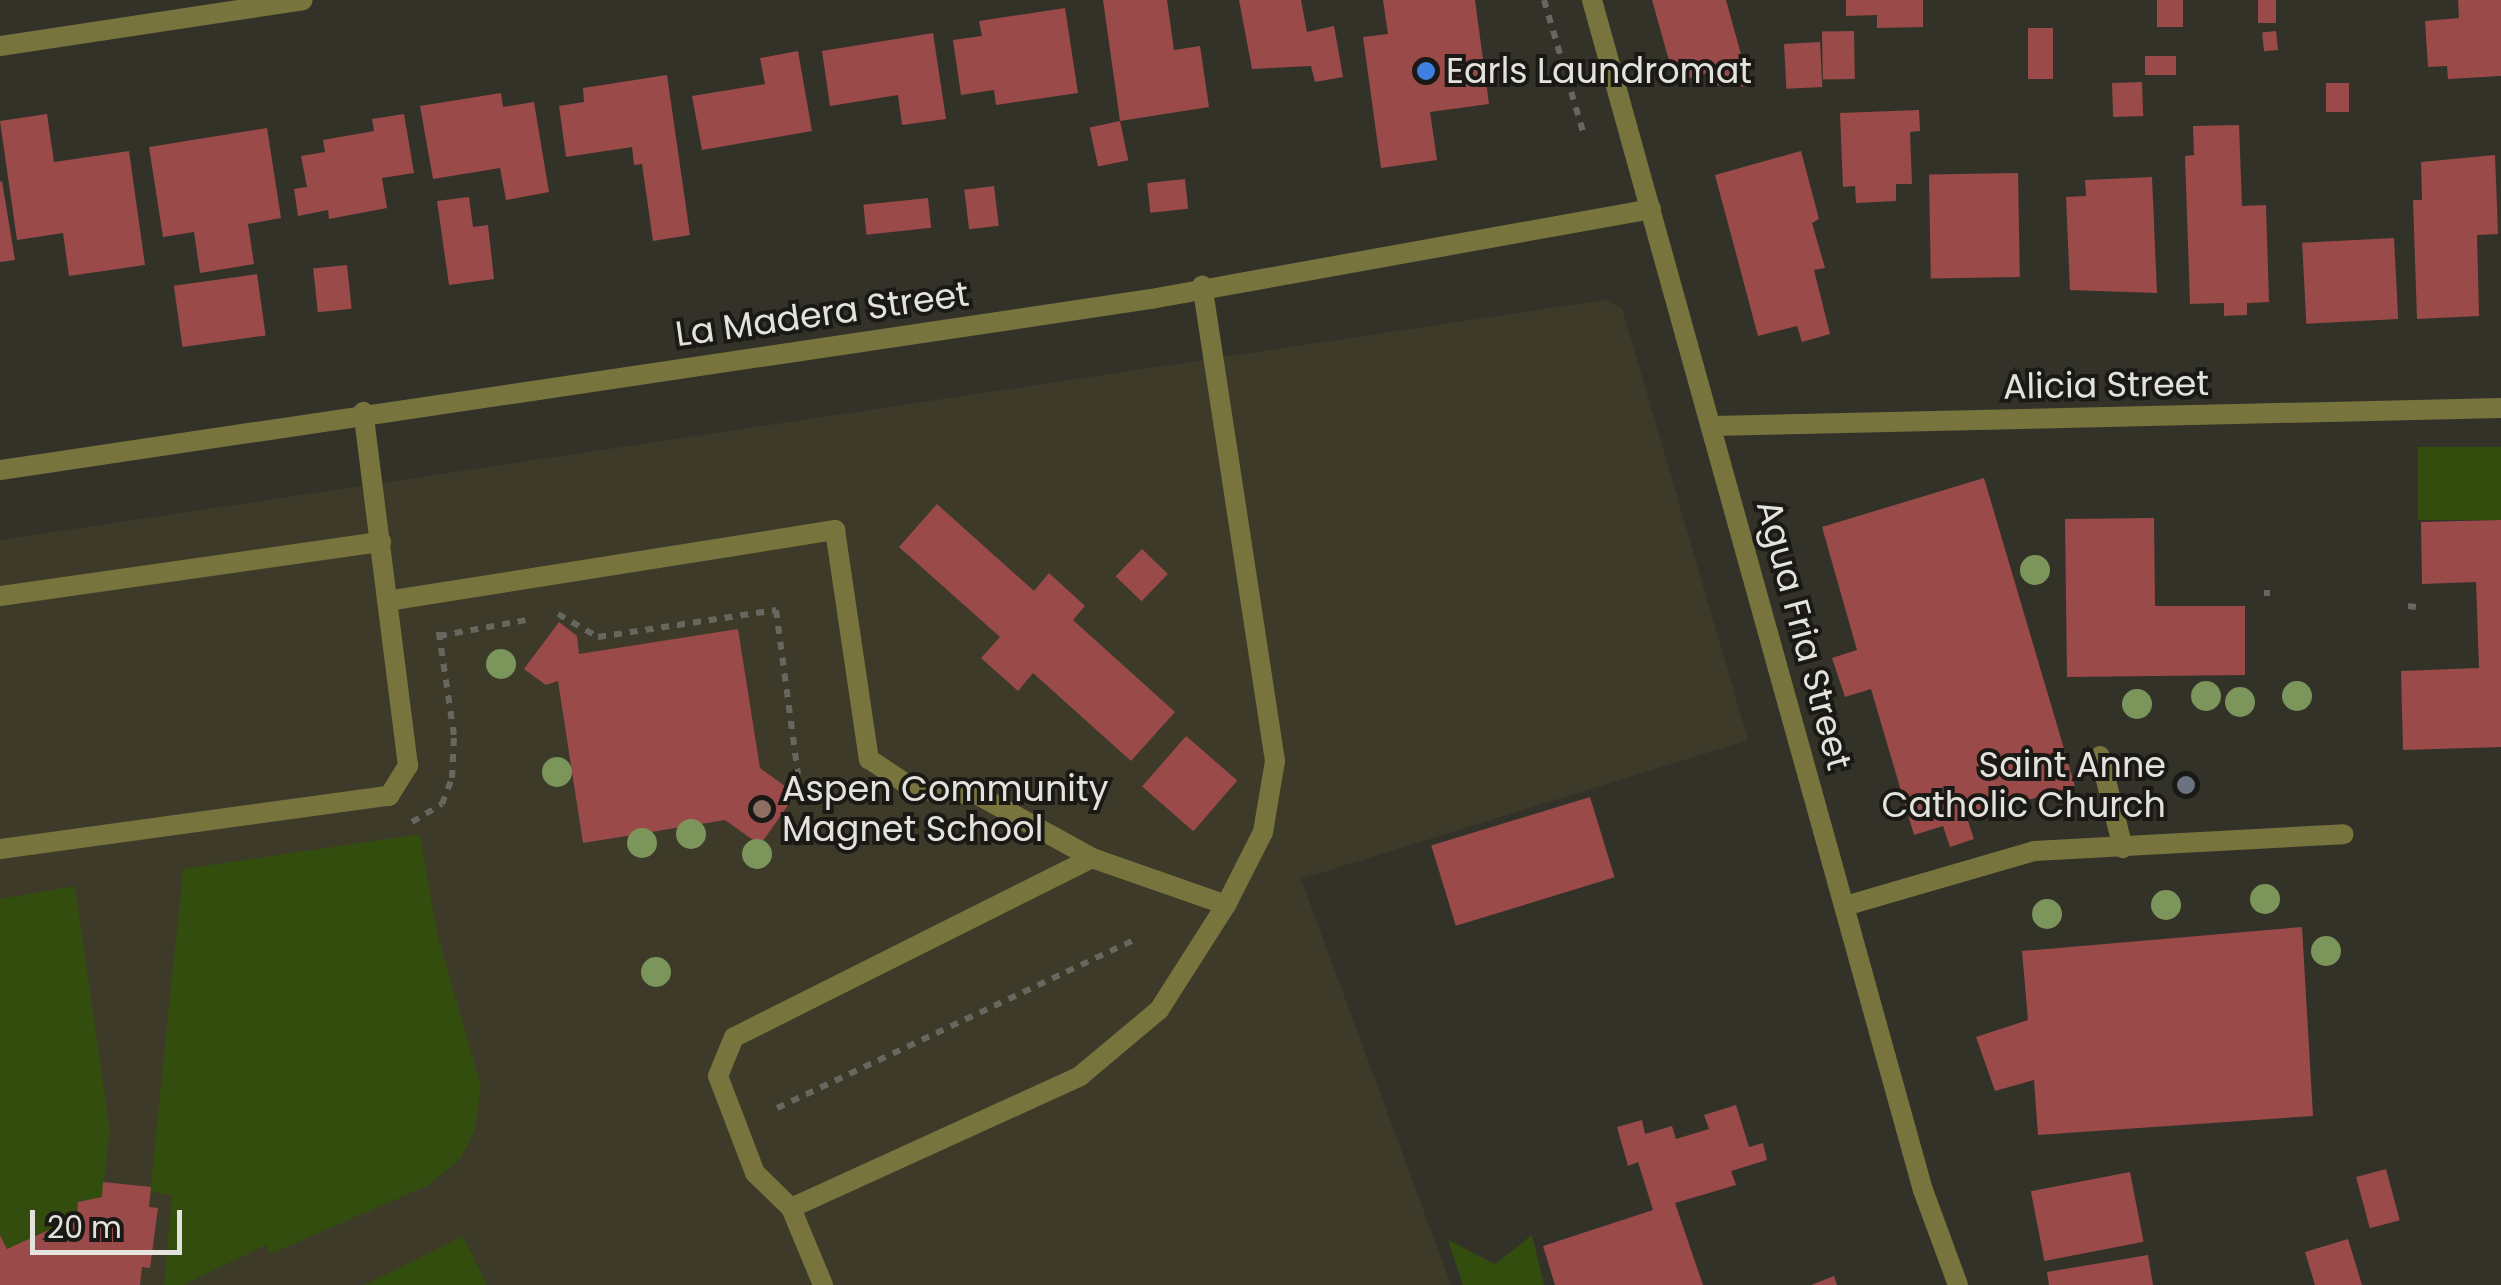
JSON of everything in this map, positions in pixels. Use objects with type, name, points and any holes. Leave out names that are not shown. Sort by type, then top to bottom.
[{"type":"street","points":[[0,46],[173,9],[304,0]]},
{"type":"street","name":"Agua Fria Street","points":[[1592,0],[1923,1190],[1958,1285]]},
{"type":"street","name":"La Madera Street","points":[[0,470],[363,412],[1395,259],[1651,209]]},
{"type":"street","points":[[791,1208],[1080,1076],[1159,1010],[1226,905],[1263,832],[1275,761],[1202,286]]},
{"type":"street","name":"Alicia Street","points":[[1713,426],[2501,408]]},
{"type":"street","points":[[0,848],[390,796],[408,766],[363,412]]},
{"type":"street","points":[[387,601],[835,530],[868,759],[914,789],[978,795],[1092,858],[1226,905]]},
{"type":"street","points":[[0,596],[381,542]]},
{"type":"street","points":[[2100,756],[2123,848]]},
{"type":"street","points":[[1844,906],[2034,852],[2344,834]]},
{"type":"street","points":[[823,1285],[791,1208],[754,1173],[718,1076],[734,1037],[1092,858]]},
{"type":"path","points":[[1544,0],[1583,132]]},
{"type":"path","points":[[439,636],[562,613],[598,637],[776,610],[798,775]]},
{"type":"path","points":[[777,1108],[1138,938]]},
{"type":"shaded area","name":"Aspen Community Magnet School","points":[[1605,300],[1622,308],[1748,740],[1301,879],[1451,1285],[0,1285],[0,540]]},
{"type":"green space","points":[[2418,447],[2501,447],[2501,520],[2418,520]]},
{"type":"green space","points":[[420,834],[437,933],[481,1086],[475,1130],[460,1159],[427,1186],[270,1254],[266,1245],[183,1285],[164,1285],[172,1195],[150,1192],[183,869]]},
{"type":"green space","points":[[75,886],[110,1130],[102,1197],[79,1202],[77,1217],[7,1249],[0,1235],[0,899]]},
{"type":"green space","points":[[1532,1235],[1544,1285],[1463,1285],[1448,1240],[1495,1264]]},
{"type":"green space","points":[[463,1236],[487,1285],[364,1285]]},
{"type":"building","points":[[1103,0],[1167,0],[1174,50],[1200,46],[1209,107],[1120,121]]},
{"type":"building","points":[[1239,0],[1301,0],[1307,32],[1334,26],[1343,77],[1315,82],[1311,66],[1252,69]]},
{"type":"building","name":"Earls Laundromat","points":[[1383,0],[1475,0],[1489,104],[1430,112],[1437,160],[1381,168],[1363,37],[1388,34]]},
{"type":"building","points":[[1652,0],[1726,0],[1750,87],[1711,85],[1708,73],[1675,82]]},
{"type":"building","points":[[1846,0],[1923,0],[1923,27],[1877,28],[1877,15],[1846,16]]},
{"type":"building","points":[[2157,0],[2183,0],[2183,27],[2157,27]]},
{"type":"building","points":[[2258,0],[2276,0],[2276,23],[2258,23]]},
{"type":"building","points":[[2458,0],[2501,0],[2501,76],[2448,79],[2447,66],[2428,67],[2425,21],[2459,18]]},
{"type":"building","points":[[1065,8],[1078,93],[996,105],[994,90],[961,95],[953,40],[982,36],[979,21]]},
{"type":"building","points":[[2028,28],[2053,28],[2053,79],[2028,79]]},
{"type":"building","points":[[1854,31],[1855,79],[1823,80],[1822,32]]},
{"type":"building","points":[[2276,31],[2278,50],[2264,51],[2262,32]]},
{"type":"building","points":[[933,33],[946,119],[902,125],[898,95],[830,106],[822,51]]},
{"type":"building","points":[[1820,42],[1822,87],[1786,89],[1784,44]]},
{"type":"building","points":[[798,51],[812,131],[702,150],[692,96],[765,84],[760,58]]},
{"type":"building","points":[[2145,56],[2176,56],[2176,75],[2145,75]]},
{"type":"building","points":[[667,75],[690,235],[653,241],[642,164],[634,165],[632,147],[566,157],[559,106],[584,102],[583,88]]},
{"type":"building","points":[[2142,82],[2143,116],[2113,117],[2112,83]]},
{"type":"building","points":[[2326,83],[2349,83],[2349,112],[2326,112]]},
{"type":"building","points":[[501,93],[503,107],[534,102],[549,192],[506,200],[500,168],[433,179],[420,106]]},
{"type":"building","points":[[1919,110],[1920,131],[1910,132],[1912,184],[1896,184],[1896,201],[1856,203],[1855,186],[1843,187],[1840,113]]},
{"type":"building","points":[[47,114],[54,162],[129,151],[145,265],[69,276],[63,233],[17,240],[0,121]]},
{"type":"building","points":[[404,114],[414,173],[382,178],[387,208],[329,219],[328,210],[298,216],[294,189],[307,187],[301,156],[325,152],[323,140],[374,131],[372,119]]},
{"type":"building","points":[[1120,121],[1128,160],[1098,167],[1090,127]]},
{"type":"building","points":[[2239,125],[2242,206],[2266,205],[2269,302],[2247,303],[2247,315],[2224,316],[2224,303],[2190,304],[2185,156],[2194,155],[2193,126]]},
{"type":"building","points":[[267,128],[281,218],[248,224],[254,264],[200,273],[194,232],[163,237],[149,147]]},
{"type":"building","points":[[1801,151],[1819,219],[1812,223],[1825,268],[1814,270],[1830,334],[1802,342],[1797,326],[1758,336],[1715,175]]},
{"type":"building","points":[[2495,155],[2498,234],[2477,235],[2479,316],[2417,319],[2413,200],[2422,200],[2421,162]]},
{"type":"building","points":[[2018,173],[2020,277],[1931,279],[1929,175]]},
{"type":"building","points":[[2152,177],[2157,293],[2070,290],[2066,197],[2086,196],[2085,180]]},
{"type":"building","points":[[1185,179],[1188,209],[1150,213],[1147,183]]},
{"type":"building","points":[[0,182],[15,260],[0,262]]},
{"type":"building","points":[[994,186],[999,226],[969,229],[964,190]]},
{"type":"building","points":[[469,197],[473,227],[488,225],[494,279],[449,285],[437,201]]},
{"type":"building","points":[[928,198],[931,228],[866,235],[863,205]]},
{"type":"building","points":[[2394,238],[2398,319],[2306,324],[2302,243]]},
{"type":"building","points":[[347,265],[352,309],[318,312],[313,269]]},
{"type":"building","points":[[257,274],[266,335],[182,347],[174,286]]},
{"type":"building","points":[[1984,478],[2075,786],[1967,818],[1974,839],[1950,847],[1943,826],[1914,835],[1871,689],[1845,697],[1832,658],[1857,650],[1822,527]]},
{"type":"building","points":[[937,504],[1034,591],[1049,573],[1085,606],[1073,620],[1175,712],[1131,761],[1033,673],[1018,691],[981,658],[1000,637],[899,547]]},
{"type":"building","points":[[2154,518],[2155,606],[2245,606],[2245,675],[2067,677],[2065,519]]},
{"type":"building","points":[[2501,520],[2501,747],[2403,750],[2401,671],[2479,668],[2476,582],[2422,584],[2421,522]]},
{"type":"building","points":[[1142,549],[1168,574],[1141,601],[1116,576]]},
{"type":"building","points":[[559,622],[577,636],[579,654],[738,629],[760,768],[796,794],[760,845],[725,820],[583,843],[558,681],[546,685],[524,669]]},
{"type":"building","points":[[1186,736],[1237,781],[1193,831],[1142,787]]},
{"type":"building","points":[[1590,797],[1615,877],[1456,926],[1431,846]]},
{"type":"building","points":[[2302,927],[2313,1116],[2038,1135],[2034,1080],[1995,1091],[1976,1037],[2028,1020],[2022,951]]},
{"type":"building","points":[[1736,1105],[1749,1147],[1763,1143],[1767,1160],[1731,1171],[1736,1185],[1675,1203],[1703,1285],[1555,1285],[1543,1246],[1653,1210],[1638,1162],[1628,1166],[1617,1127],[1642,1120],[1645,1134],[1672,1126],[1676,1139],[1709,1129],[1704,1115]]},
{"type":"building","points":[[2386,1169],[2400,1220],[2370,1228],[2356,1177]]},
{"type":"building","points":[[2130,1172],[2144,1242],[2044,1261],[2031,1191]]},
{"type":"building","points":[[103,1182],[151,1187],[149,1207],[158,1208],[150,1268],[142,1267],[140,1285],[0,1285],[0,1235],[7,1249],[77,1217],[78,1202],[102,1197]]},
{"type":"building","points":[[2348,1239],[2362,1285],[2315,1285],[2305,1252]]},
{"type":"building","points":[[2148,1255],[2153,1285],[2049,1285],[2047,1272]]},
{"type":"building","points":[[1834,1276],[1837,1285],[1811,1285]]},
{"type":"place","name":"Earls Laundromat","points":[[1426,71]]},
{"type":"place","name":"Saint Anne Catholic Church","points":[[2186,785]]},
{"type":"place","name":"Aspen Community Magnet School","points":[[762,809]]}]
